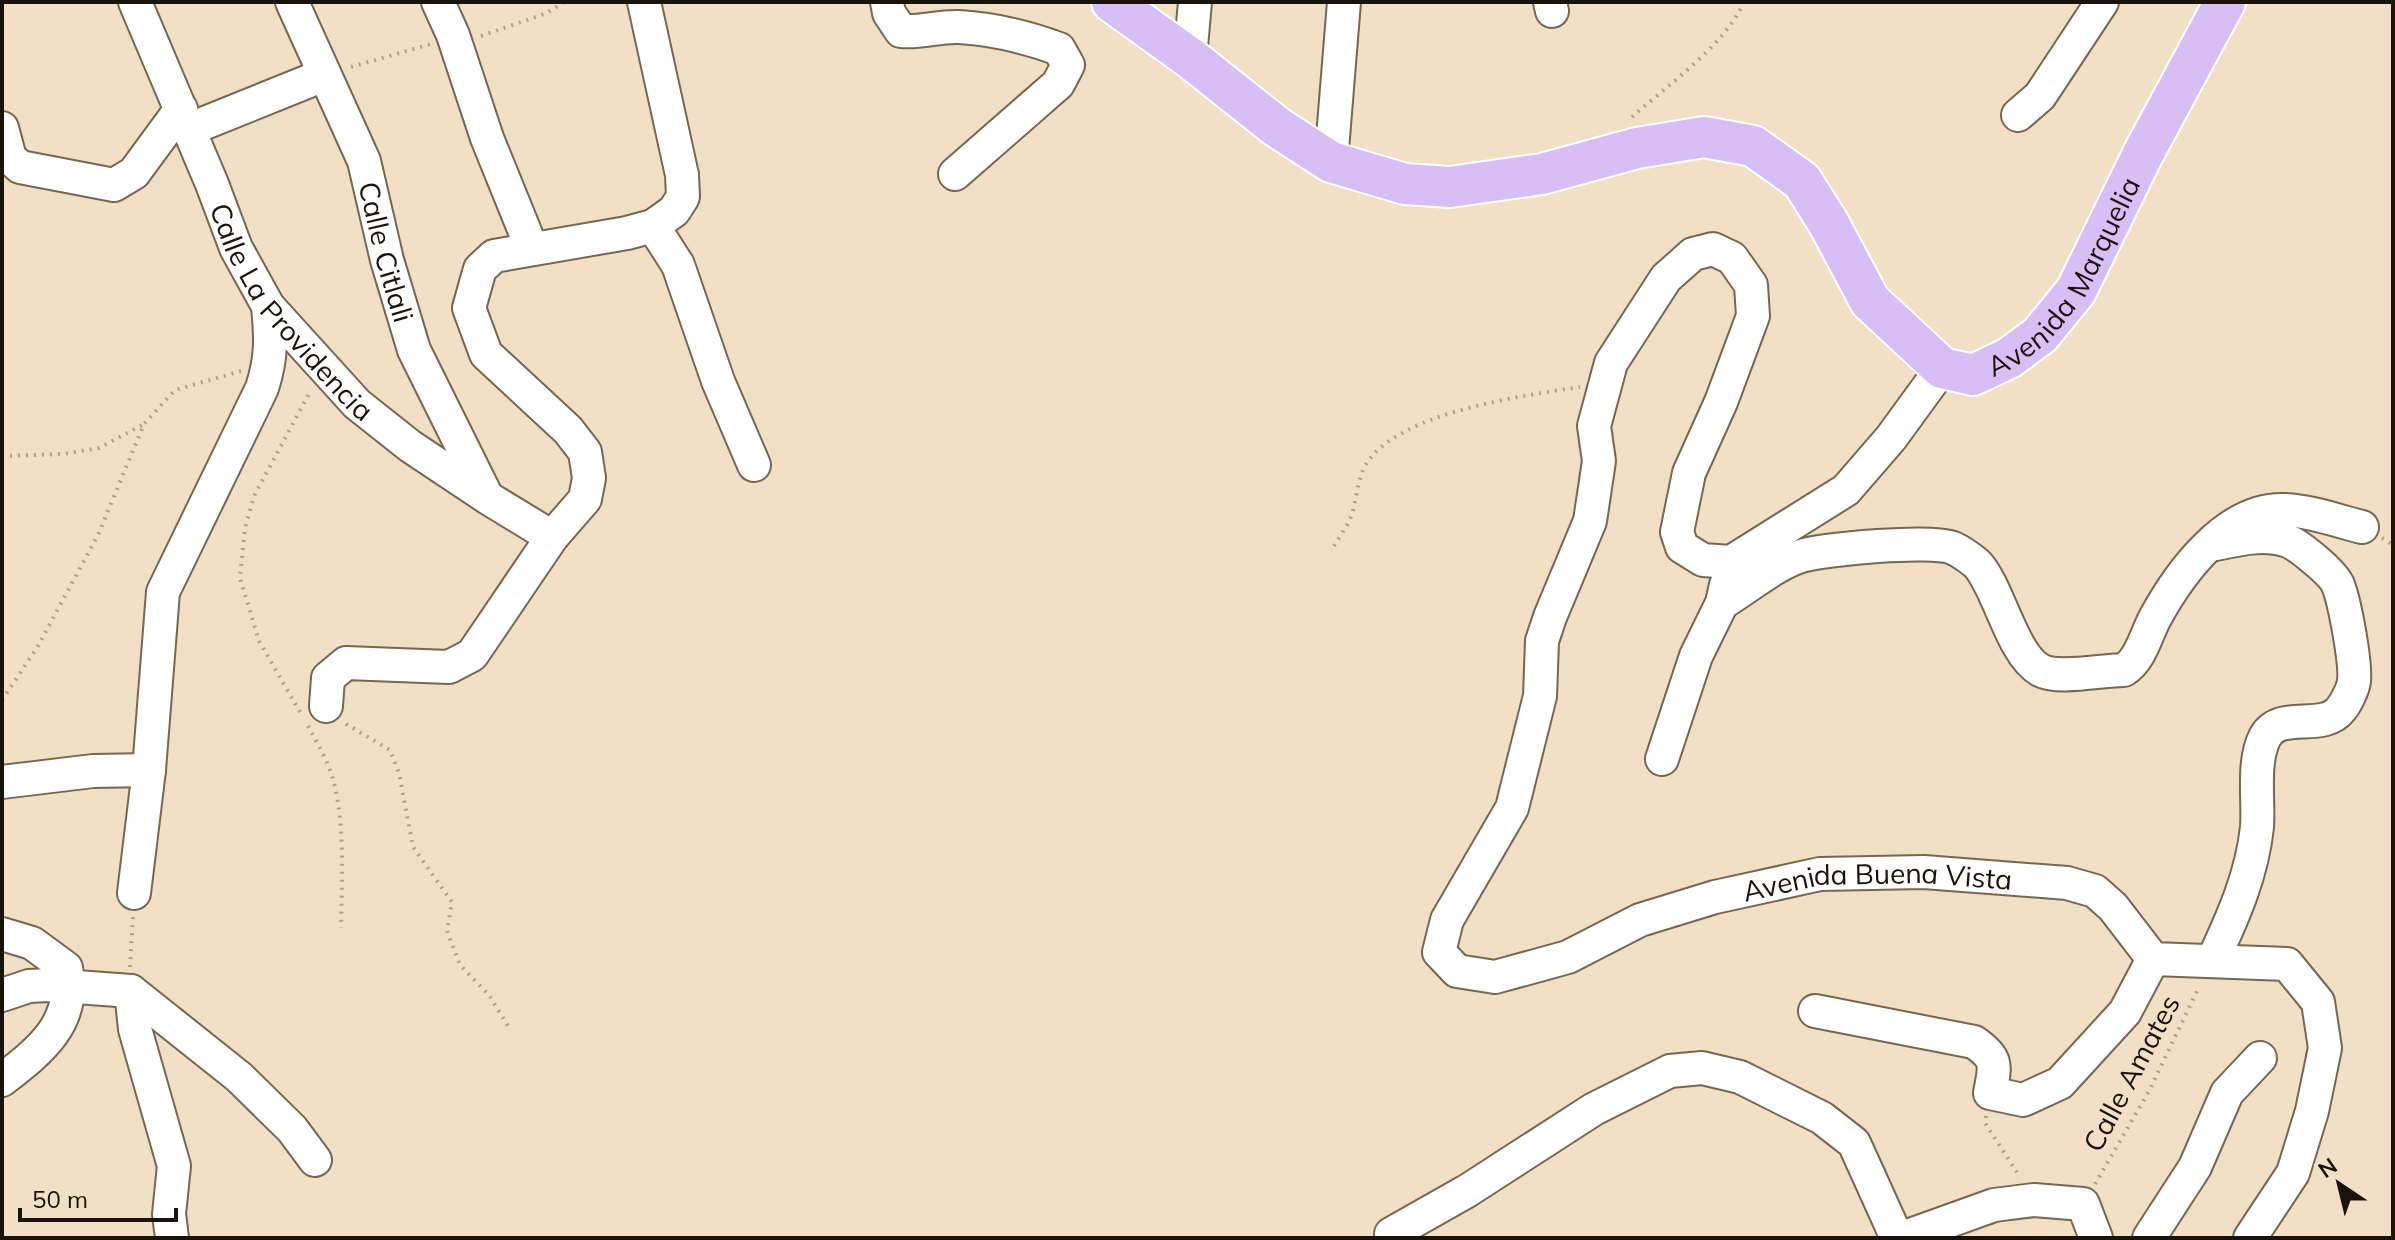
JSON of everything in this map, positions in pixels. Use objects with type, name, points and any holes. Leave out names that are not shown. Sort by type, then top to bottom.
[{"type":"main road","name":"Avenida Marquelia","points":[[1112,2],[1190,58],[1277,127],[1331,162],[1405,184],[1450,187],[1542,174],[1637,148],[1704,137],[1753,146],[1802,181],[1870,301],[1942,368],[1973,375],[2009,358],[2040,335],[2076,291],[2143,154],[2225,2]]},
{"type":"street","name":"Calle La Providencia","points":[[135,2],[186,119],[236,248],[268,306],[357,404],[410,446],[552,537]]},
{"type":"street","name":"Calle Citlali","points":[[292,2],[364,161],[387,260],[414,350],[488,498]]},
{"type":"street","points":[[438,2],[453,35],[487,138],[532,249]]},
{"type":"street","points":[[326,706],[328,678],[346,663],[449,667],[472,655],[552,537],[585,499],[589,478],[585,452],[568,430],[486,354],[469,308],[480,269],[494,256],[653,226],[674,211],[683,197],[682,175],[644,2]]},
{"type":"street","points":[[887,2],[889,13],[901,31],[920,33],[956,27],[1024,36],[1059,49],[1068,65],[1058,84],[955,174]]},
{"type":"street","points":[[1190,58],[1195,2]]},
{"type":"street","points":[[1331,162],[1344,2]]},
{"type":"street","points":[[2018,115],[2040,96],[2102,2]]},
{"type":"street","points":[[2,128],[10,158],[20,167],[114,185],[134,173],[186,119],[324,75]]},
{"type":"street","points":[[653,226],[678,265],[718,381],[754,465]]},
{"type":"street","points":[[1606,383],[1611,363],[1666,278],[1693,254],[1713,249],[1732,258],[1751,285],[1753,316],[1721,402],[1689,473],[1677,532],[1682,547],[1703,560],[1731,562],[1846,490],[1891,438],[1942,368]]},
{"type":"street","points":[[134,893],[149,770],[163,592],[262,388],[272,345],[268,306]]},
{"type":"street","name":"Avenida Buena Vista","points":[[1606,383],[1594,426],[1599,461],[1590,521],[1542,641],[1540,696],[1512,808],[1447,920],[1439,952],[1457,971],[1495,977],[1568,957],[1640,920],[1715,897],[1820,874],[1924,872],[2067,883],[2095,891],[2113,907],[2153,959]]},
{"type":"street","points":[[1722,603],[1801,556],[1825,551],[1923,544],[1951,547],[1978,566],[2026,657],[2039,669],[2053,674],[2124,670],[2134,663],[2171,590],[2227,527],[2259,512],[2285,510],[2362,527]]},
{"type":"street","points":[[2209,546],[2252,536],[2290,542],[2330,573],[2338,585],[2352,651],[2354,683],[2340,710],[2325,720],[2273,727],[2264,739],[2255,788],[2257,826],[2243,895],[2213,960]]},
{"type":"street","points":[[1662,759],[1696,656],[1722,603],[1731,562]]},
{"type":"street","points":[[2,782],[93,771],[149,770]]},
{"type":"street","points":[[2,934],[32,943],[66,968],[70,987],[61,1021],[40,1051],[2,1080]]},
{"type":"street","points":[[1815,1011],[1974,1042],[1989,1052],[1995,1064],[1990,1093],[2023,1100],[2060,1083],[2125,1012],[2153,959],[2287,964],[2318,1002],[2325,1048],[2312,1111],[2293,1173],[2250,1238]]},
{"type":"street","points":[[2,995],[29,986],[131,991],[239,1077],[292,1129],[315,1160]]},
{"type":"street","points":[[131,991],[135,1029],[174,1166],[169,1214],[172,1238]]},
{"type":"street","points":[[2149,1238],[2195,1167],[2227,1093],[2260,1058]]},
{"type":"street","points":[[1391,1234],[1467,1191],[1594,1109],[1670,1071],[1702,1068],[1754,1083],[1822,1118],[1854,1143],[1900,1238],[1994,1205],[2034,1200],[2083,1204],[2096,1238]]},
{"type":"path","points":[[1632,117],[1704,53],[1737,19],[1744,2]]},
{"type":"path","points":[[2,456],[63,454],[99,448],[144,424],[175,390],[270,363]]},
{"type":"path","points":[[322,366],[254,496],[245,528],[240,578],[259,641],[319,746],[334,784],[342,851],[341,928]]},
{"type":"path","points":[[1334,546],[1351,518],[1365,466],[1395,438],[1473,406],[1606,383]]},
{"type":"path","points":[[2,700],[38,646],[98,535],[144,424]]},
{"type":"path","points":[[326,706],[349,727],[390,750],[399,773],[413,847],[452,902],[447,931],[460,965],[489,995],[508,1026]]},
{"type":"path","points":[[131,991],[134,893]]},
{"type":"path","name":"Calle Amates","points":[[2083,1204],[2149,1091],[2213,960]]},
{"type":"path","points":[[1990,1093],[1985,1123],[2034,1200]]}]
